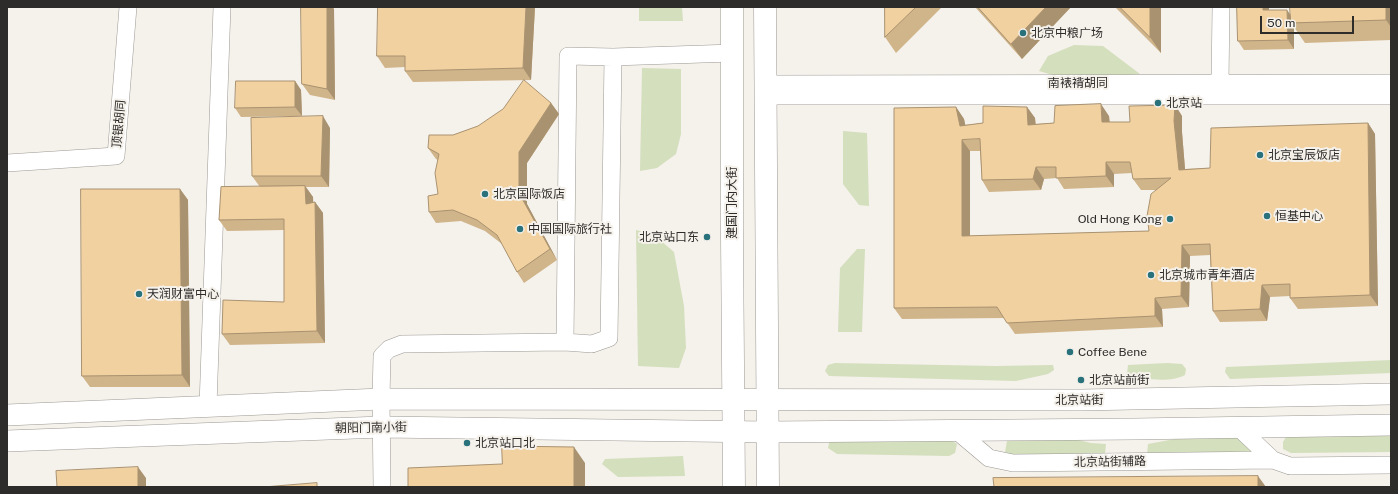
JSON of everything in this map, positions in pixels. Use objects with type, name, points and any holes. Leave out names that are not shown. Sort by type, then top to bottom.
[{"type":"highway","name":"建国门内大街","points":[[732,7],[734,431]]},
{"type":"highway","points":[[765,7],[768,487]]},
{"type":"highway","points":[[734,431],[734,487]]},
{"type":"main road","name":"北京站街","points":[[734,400],[1108,400],[1391,394]]},
{"type":"main road","points":[[7,416],[381,399],[734,400]]},
{"type":"main road","points":[[767,432],[1239,428],[1391,424]]},
{"type":"main road","name":"朝阳门南小街","points":[[7,441],[382,427],[767,432]]},
{"type":"street","name":"顶银胡同","points":[[7,163],[116,156],[128,7]]},
{"type":"street","points":[[208,406],[222,7]]},
{"type":"street","points":[[1220,83],[1221,7]]},
{"type":"street","points":[[565,342],[568,56],[613,57],[732,53]]},
{"type":"street","points":[[382,487],[382,356],[389,349],[402,344],[565,342],[592,344],[610,338],[613,57]]},
{"type":"street","name":"南裱褙胡同","points":[[765,90],[1220,83],[1391,83]]},
{"type":"street","points":[[765,90],[1158,96],[1391,96]]},
{"type":"street","points":[[1239,428],[1273,460],[1290,466],[1390,468]]},
{"type":"street","name":"北京站街辅路","points":[[957,431],[989,458],[1013,463],[1273,460]]},
{"type":"green space","points":[[639,7],[682,7],[683,21],[639,21]]},
{"type":"green space","points":[[1074,45],[1103,46],[1140,74],[1092,79],[1056,76],[1039,71],[1048,56]]},
{"type":"green space","points":[[642,68],[681,69],[681,134],[676,154],[657,168],[640,171]]},
{"type":"green space","points":[[843,131],[867,133],[869,206],[859,205],[843,184]]},
{"type":"green space","points":[[636,230],[654,235],[674,252],[684,306],[686,348],[679,368],[638,366]]},
{"type":"green space","points":[[857,249],[865,249],[862,332],[838,332],[840,268]]},
{"type":"green space","points":[[1391,360],[1391,373],[1230,379],[1225,372],[1226,367]]},
{"type":"green space","points":[[835,363],[996,366],[1053,365],[1054,370],[1048,374],[1016,381],[829,376],[825,371],[828,365]]},
{"type":"green space","points":[[1167,363],[1182,364],[1186,369],[1185,375],[1172,379],[1157,380],[1129,376],[1127,374],[1128,365]]},
{"type":"green space","points":[[1391,434],[1391,452],[1291,453],[1283,449],[1283,442],[1286,437]]},
{"type":"green space","points":[[1191,436],[1246,436],[1254,453],[1147,455],[1148,444]]},
{"type":"green space","points":[[1013,438],[1074,439],[1091,443],[1106,444],[1105,454],[1016,456],[1005,452],[1007,441]]},
{"type":"green space","points":[[830,439],[951,440],[957,444],[955,453],[949,456],[837,454],[828,448]]},
{"type":"green space","points":[[683,456],[685,476],[618,477],[602,464],[605,459]]},
{"type":"building","points":[[301,7],[327,7],[327,89],[302,84]]},
{"type":"building","points":[[378,7],[526,7],[523,68],[405,71],[405,56],[377,56]]},
{"type":"building","points":[[885,7],[916,7],[885,37]]},
{"type":"building","points":[[978,7],[1046,7],[1011,44]]},
{"type":"building","points":[[1120,7],[1150,7],[1150,37]]},
{"type":"building","points":[[1237,7],[1263,7],[1263,10],[1287,10],[1288,40],[1238,41]]},
{"type":"building","points":[[1290,7],[1386,7],[1386,20],[1291,23]]},
{"type":"building","name":"北京国际饭店","points":[[524,80],[551,103],[519,152],[519,193],[550,249],[517,272],[497,235],[477,220],[453,210],[429,212],[428,196],[438,194],[435,173],[439,154],[428,148],[429,135],[453,135],[478,126],[503,109]]},
{"type":"building","points":[[236,81],[295,81],[295,107],[235,108]]},
{"type":"building","name":"恒基中心","points":[[1101,104],[1102,122],[1130,122],[1129,106],[1175,105],[1174,121],[1179,170],[1210,168],[1211,128],[1368,123],[1370,295],[1290,298],[1290,284],[1262,285],[1260,309],[1213,311],[1210,244],[1182,245],[1181,296],[1155,298],[1155,316],[1007,323],[997,307],[894,308],[894,108],[956,107],[960,126],[983,123],[983,106],[1027,107],[1028,125],[1054,123],[1055,106]],"holes":[[[980,139],[982,180],[1033,179],[1036,167],[1056,167],[1056,178],[1106,176],[1106,162],[1130,162],[1133,179],[1171,178],[1151,194],[1147,216],[1149,231],[962,236],[962,140]]]},
{"type":"building","points":[[323,116],[321,176],[252,176],[251,118]]},
{"type":"building","points":[[305,186],[306,204],[315,202],[317,331],[222,334],[223,300],[284,302],[284,219],[219,220],[221,187]]},
{"type":"building","name":"天润财富中心","points":[[81,189],[180,189],[182,375],[82,376]]},
{"type":"building","points":[[502,446],[574,447],[574,487],[408,487],[408,468],[502,464]]},
{"type":"building","points":[[138,467],[138,487],[57,487],[56,471]]},
{"type":"building","points":[[1258,476],[1258,487],[994,487],[993,478]]},
{"type":"building","points":[[317,483],[317,487],[264,487]]},
{"type":"place","name":"北京中粮广场","points":[[1023,33]]},
{"type":"place","name":"北京站","points":[[1158,103]]},
{"type":"place","name":"北京宝辰饭店","points":[[1260,155]]},
{"type":"place","name":"北京国际饭店","points":[[485,194]]},
{"type":"place","name":"恒基中心","points":[[1267,216]]},
{"type":"place","name":"Old Hong Kong","points":[[1170,219]]},
{"type":"place","name":"中国国际旅行社","points":[[520,229]]},
{"type":"place","name":"北京站口东","points":[[707,237]]},
{"type":"place","name":"北京城市青年酒店","points":[[1151,275]]},
{"type":"place","name":"天润财富中心","points":[[139,294]]},
{"type":"place","name":"Coffee Bene","points":[[1070,352]]},
{"type":"place","name":"北京站前街","points":[[1081,380]]},
{"type":"place","name":"北京站口北","points":[[467,443]]}]
